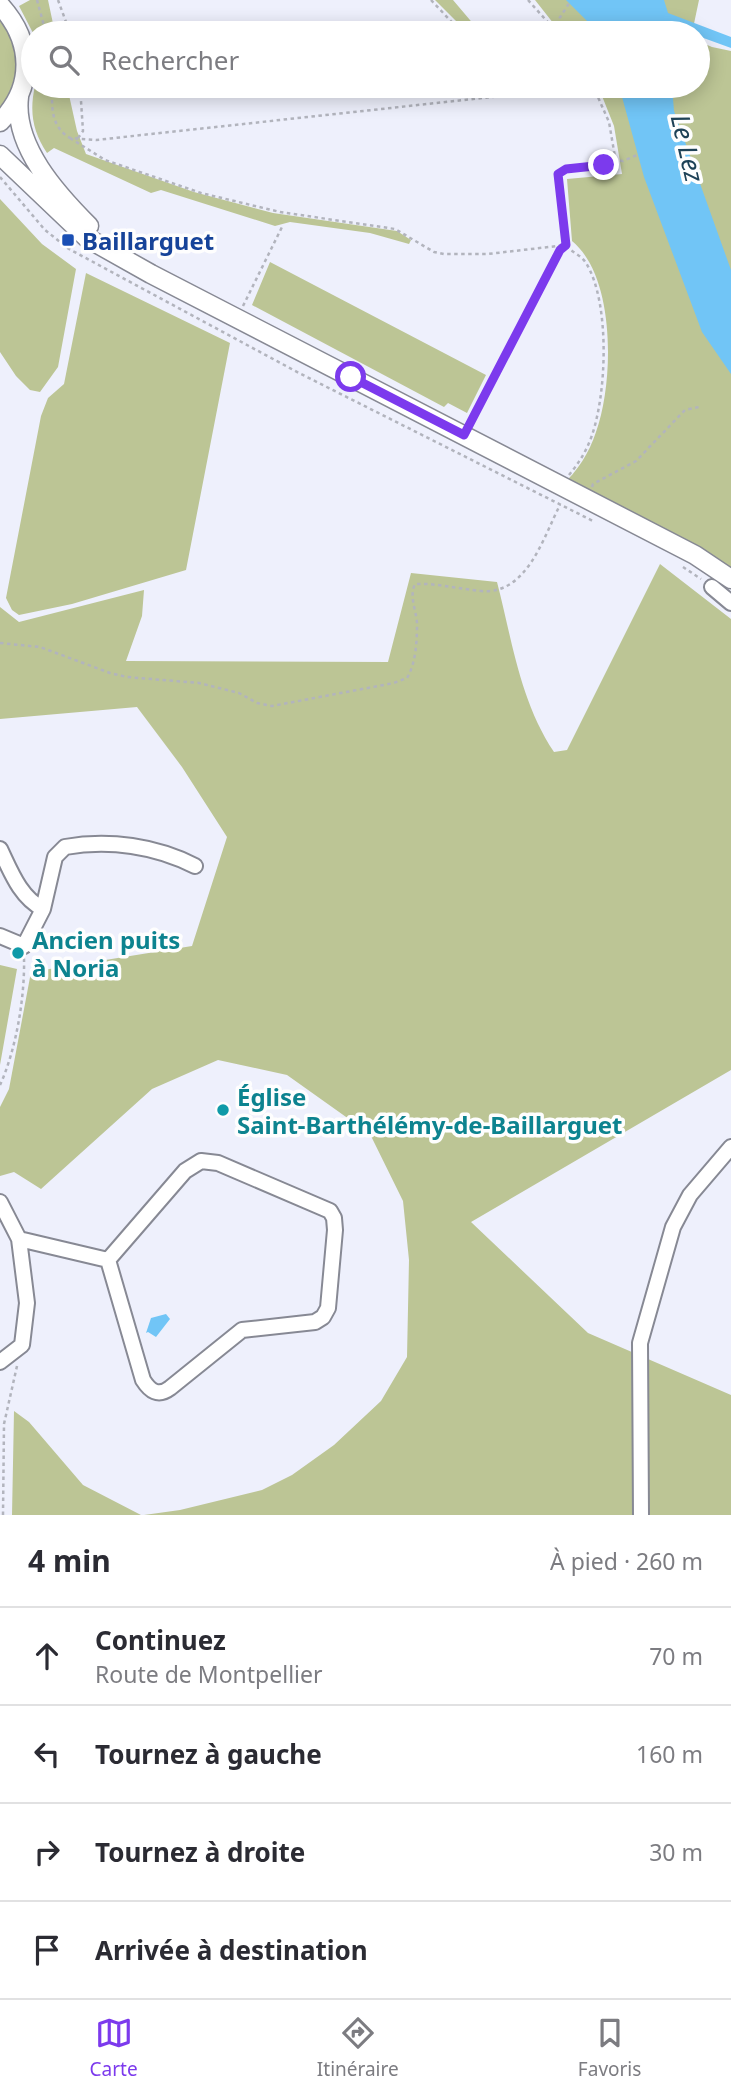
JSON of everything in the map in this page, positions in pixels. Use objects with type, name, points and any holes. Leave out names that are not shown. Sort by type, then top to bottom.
[{"type":"main road","points":[[0,4],[17,29],[21,41]]},
{"type":"main road","points":[[21,88],[19,114],[24,140],[65,200],[110,250]]},
{"type":"main road","points":[[0,122],[19,97]]},
{"type":"main road","points":[[0,155],[87,238],[695,555],[731,579]]},
{"type":"street","points":[[712,587],[731,603]]},
{"type":"street","points":[[0,936],[24,946],[43,909],[55,857],[65,847],[94,844],[142,847],[177,857],[195,866]]},
{"type":"street","points":[[0,849],[22,892],[33,904],[43,909]]},
{"type":"street","points":[[641,1515],[640,1343],[673,1227],[690,1195],[731,1147]]},
{"type":"street","points":[[201,1161],[218,1163],[321,1206],[330,1211],[334,1218],[333,1271],[328,1308],[323,1317],[315,1322],[242,1330],[164,1392],[156,1393],[142,1380],[108,1260],[185,1171],[201,1161]]},
{"type":"street","points":[[0,1202],[19,1240],[27,1303],[22,1345],[0,1362]]},
{"type":"street","points":[[19,1240],[108,1260]]},
{"type":"path","points":[[37,0],[43,21]]},
{"type":"path","points":[[58,0],[66,21]]},
{"type":"path","points":[[431,0],[451,21]]},
{"type":"path","points":[[528,0],[547,21]]},
{"type":"path","points":[[558,21],[570,2]]},
{"type":"path","points":[[52,98],[53,119],[65,135],[105,160],[201,193],[280,212],[397,230],[434,252],[444,254],[488,254],[566,245]]},
{"type":"path","points":[[78,138],[83,131],[81,98]]},
{"type":"path","points":[[71,138],[99,140],[483,98]]},
{"type":"path","points":[[599,98],[613,135],[613,160]]},
{"type":"path","points":[[561,486],[581,460],[589,443],[603,372],[598,294],[586,263],[566,245],[558,174],[566,169],[604,165],[613,160],[623,161],[637,155]]},
{"type":"path","points":[[237,318],[282,227]]},
{"type":"path","points":[[464,435],[560,250],[566,245]]},
{"type":"path","points":[[587,499],[593,484],[636,461],[685,410],[699,407]]},
{"type":"path","points":[[0,643],[40,647],[127,677],[198,683],[239,693],[257,703],[272,706],[394,683],[407,678],[414,667],[417,622],[411,592],[415,584],[483,591],[499,590],[515,582],[531,563],[560,505]]},
{"type":"path","points":[[0,1085],[9,1062],[19,1010],[25,972],[24,946]]},
{"type":"path","points":[[3,1514],[4,1424],[22,1345]]},
{"type":"green space","points":[[30,0],[48,0],[52,21],[27,21],[19,6]]},
{"type":"green space","points":[[435,0],[453,0],[471,21],[456,21]]},
{"type":"green space","points":[[535,0],[699,0],[695,21],[552,21]]},
{"type":"green space","points":[[0,17],[13,42],[16,64],[12,86],[0,111]]},
{"type":"green space","points":[[710,46],[731,51],[731,579],[561,486],[578,468],[593,440],[602,411],[608,359],[604,304],[597,279],[586,257],[572,241],[567,179],[622,174],[614,126],[603,98],[710,98]]},
{"type":"green space","points":[[33,98],[70,98],[77,131],[86,154],[194,192],[273,213],[397,231],[411,240],[409,244],[370,233],[290,222],[275,226],[161,190],[151,193],[54,148],[47,153],[38,137]]},
{"type":"green space","points":[[0,199],[42,244],[76,269],[58,367],[40,392],[30,390],[16,376],[0,352]]},
{"type":"green space","points":[[270,262],[486,375],[467,413],[448,403],[444,407],[252,305]]},
{"type":"green space","points":[[86,273],[230,343],[186,570],[72,604],[19,615],[12,610],[6,598],[41,416],[48,398],[64,384]]},
{"type":"green space","points":[[660,564],[731,619],[731,1070],[471,1222],[588,1333],[731,1395],[731,1515],[144,1515],[180,1510],[262,1490],[292,1475],[334,1445],[381,1401],[407,1357],[409,1260],[403,1201],[370,1134],[287,1075],[218,1060],[152,1089],[41,1189],[14,1172],[0,1176],[0,1107],[9,1089],[31,972],[192,946],[227,837],[182,767],[137,707],[0,719],[0,607],[19,622],[144,590],[142,616],[126,661],[388,662],[411,573],[497,582],[525,691],[542,732],[554,752],[567,750]]},
{"type":"green space","points":[[0,965],[17,969],[0,1065]]},
{"type":"green space","points":[[14,1411],[29,1422],[83,1485],[141,1515],[12,1515]]},
{"type":"water","points":[[566,0],[664,0],[668,13],[689,21],[587,21]]},
{"type":"water","points":[[710,29],[731,37],[731,48],[710,40]]},
{"type":"water","points":[[622,98],[673,98],[674,111],[731,270],[731,374],[702,332],[644,177]]},
{"type":"water","points":[[166,1314],[170,1319],[156,1337],[146,1333],[151,1318]]},
{"type":"place","name":"Baillarguet","points":[[68,240]]},
{"type":"place","name":"Ancien puits à Noria","points":[[18,953]]},
{"type":"place","name":"Église Saint-Barthélémy-de-Baillarguet","points":[[223,1110]]},
{"type":"route","points":[[351,377],[464,435],[560,250],[566,245],[558,174],[566,169],[604,165]]},
{"type":"water label","name":"Le Lez","points":[[688,148]]}]
